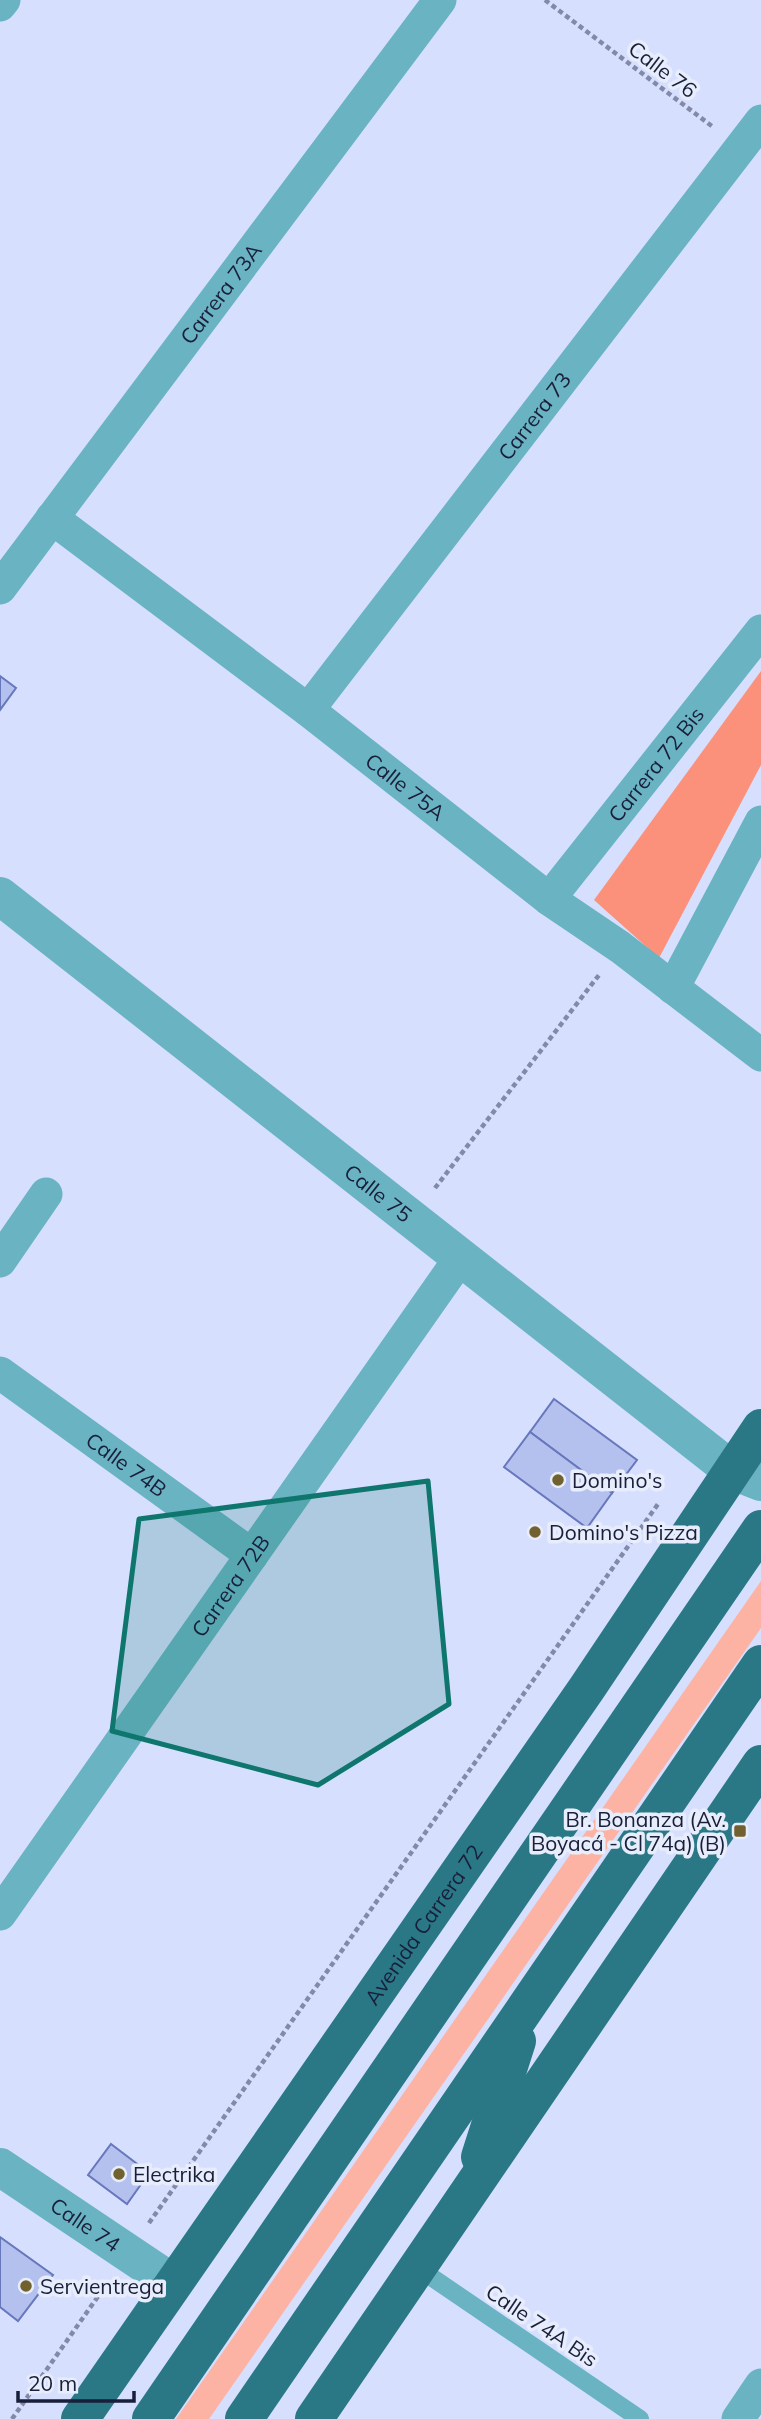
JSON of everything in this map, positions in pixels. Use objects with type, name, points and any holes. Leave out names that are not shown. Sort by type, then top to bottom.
[{"type":"highway","name":"Avenida Carrera 72","points":[[80,2419],[587,1688],[747,1477],[761,1428]]},
{"type":"highway","points":[[151,2419],[761,1529]]},
{"type":"highway","points":[[244,2419],[761,1664]]},
{"type":"highway","points":[[314,2419],[761,1764]]},
{"type":"highway","points":[[468,2196],[528,2004]]},
{"type":"street","points":[[0,5],[4,0]]},
{"type":"street","name":"Carrera 73A","points":[[0,588],[440,0]]},
{"type":"street","name":"Carrera 73","points":[[308,710],[761,121]]},
{"type":"street","name":"Calle 75A","points":[[52,518],[308,710],[550,899],[620,947],[761,1055]]},
{"type":"street","name":"Carrera 72 Bis","points":[[550,899],[761,631]]},
{"type":"street","points":[[673,988],[761,822]]},
{"type":"street","name":"Calle 75","points":[[0,896],[747,1477]]},
{"type":"street","points":[[0,1261],[46,1194]]},
{"type":"street","name":"Carrera 72B","points":[[0,1914],[461,1257]]},
{"type":"street","name":"Calle 74B","points":[[0,1373],[252,1555]]},
{"type":"street","name":"Calle 74","points":[[0,2167],[173,2283]]},
{"type":"street","points":[[738,2419],[761,2385]]},
{"type":"lane","name":"Calle 74A Bis","points":[[418,2268],[640,2419]]},
{"type":"path","name":"Calle 76","points":[[545,0],[741,148]]},
{"type":"path","points":[[435,1188],[620,947]]},
{"type":"path","points":[[12,2419],[658,1504]]},
{"type":"highlighted area","points":[[428,1481],[449,1704],[318,1785],[112,1731],[139,1519]]},
{"type":"shaded area","points":[[761,671],[761,765],[659,958],[594,900]]},
{"type":"shaded area","points":[[761,1581],[761,1628],[209,2419],[176,2419]]},
{"type":"building","points":[[0,676],[16,688],[0,710]]},
{"type":"building","points":[[554,1399],[637,1460],[612,1493],[530,1432]]},
{"type":"building","name":"Domino's","points":[[530,1432],[612,1493],[587,1528],[504,1467]]},
{"type":"building","name":"Electrika","points":[[111,2144],[149,2173],[127,2204],[88,2175]]},
{"type":"building","points":[[0,2237],[53,2275],[18,2321],[0,2307]]},
{"type":"place","name":"Domino's","points":[[558,1480]]},
{"type":"place","name":"Domino's Pizza","points":[[535,1532]]},
{"type":"place","name":"Br. Bonanza (Av. Boyacá - Cl 74a) (B)","points":[[740,1831]]},
{"type":"place","name":"Electrika","points":[[119,2174]]},
{"type":"place","name":"Servientrega","points":[[26,2286]]}]
